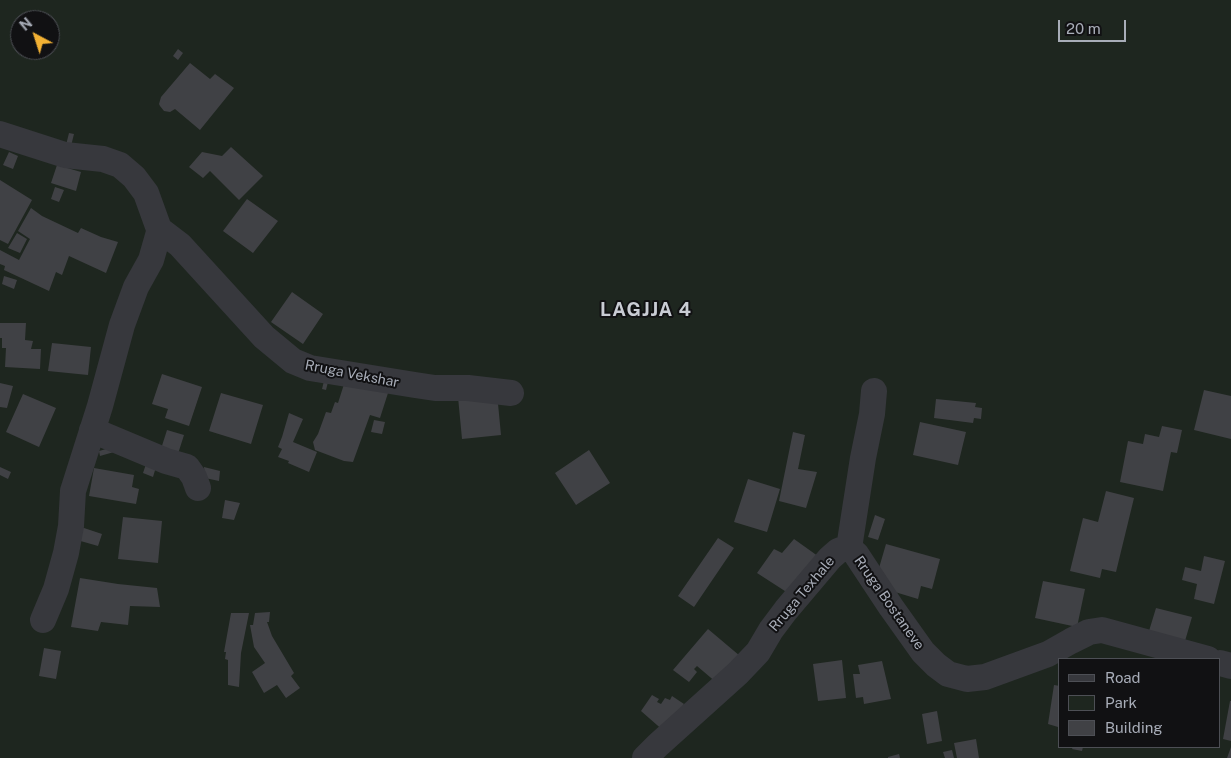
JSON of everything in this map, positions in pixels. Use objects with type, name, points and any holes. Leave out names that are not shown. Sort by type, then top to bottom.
[{"type":"street","points":[[0,134],[65,155],[103,159],[120,165],[134,177],[146,193],[159,229],[151,260],[136,287],[122,325],[100,406],[73,491],[71,526],[66,552],[56,589],[43,620]]},
{"type":"street","name":"Rruga Vekshar","points":[[159,229],[180,245],[264,337],[293,361],[310,368],[415,386],[468,388],[510,393]]},
{"type":"street","name":"Rruga Texhale","points":[[645,758],[738,674],[758,652],[771,630],[830,558],[838,551],[850,548],[863,458],[872,414],[874,390]]},
{"type":"street","points":[[92,430],[166,461],[187,467],[198,488]]},
{"type":"street","name":"Rruga Bostaneve","points":[[850,548],[860,558],[891,607],[923,652],[948,674],[967,679],[985,677],[1048,654],[1089,632],[1102,630],[1204,658]]},
{"type":"green space","points":[[0,0],[1231,0],[1231,758],[0,758]]},
{"type":"building","points":[[178,49],[183,53],[178,60],[173,56]]},
{"type":"building","points":[[190,63],[210,79],[215,74],[234,88],[200,130],[175,109],[170,112],[164,111],[159,104],[161,97]]},
{"type":"building","points":[[69,133],[74,134],[70,150],[65,149]]},
{"type":"building","points":[[231,147],[263,176],[239,200],[210,171],[203,178],[189,167],[202,152],[222,156]]},
{"type":"building","points":[[9,152],[18,156],[13,169],[3,165]]},
{"type":"building","points":[[57,165],[81,172],[76,191],[51,183]]},
{"type":"building","points":[[0,180],[32,200],[8,244],[0,240]]},
{"type":"building","points":[[55,187],[64,190],[59,202],[51,199]]},
{"type":"building","points":[[247,199],[278,221],[253,253],[223,231]]},
{"type":"building","points":[[31,208],[42,216],[78,233],[81,228],[118,242],[106,273],[69,256],[62,275],[56,272],[49,291],[4,270],[5,266],[0,264],[0,250],[19,260],[30,239],[18,231]]},
{"type":"building","points":[[17,233],[27,239],[20,253],[8,248]]},
{"type":"building","points":[[4,276],[17,280],[14,289],[2,284]]},
{"type":"building","points":[[292,292],[323,314],[303,344],[271,322]]},
{"type":"building","points":[[0,323],[26,323],[25,340],[33,341],[31,349],[41,349],[40,369],[5,367],[6,348],[2,348]]},
{"type":"building","points":[[52,343],[91,347],[88,375],[48,371]]},
{"type":"building","points":[[162,374],[202,387],[189,426],[165,418],[168,409],[152,404]]},
{"type":"building","points":[[324,381],[328,382],[326,390],[322,389]]},
{"type":"building","points":[[345,381],[388,393],[380,418],[370,415],[353,462],[344,461],[315,450],[313,442],[326,412],[331,413],[335,402],[338,403]]},
{"type":"building","points":[[0,383],[13,386],[7,408],[0,407]]},
{"type":"building","points":[[1204,390],[1231,396],[1231,439],[1194,430]]},
{"type":"building","points":[[221,393],[263,405],[251,444],[209,431]]},
{"type":"building","points":[[497,393],[501,435],[462,439],[458,397]]},
{"type":"building","points":[[23,394],[56,408],[39,447],[6,432]]},
{"type":"building","points":[[936,399],[976,403],[975,407],[982,408],[981,419],[974,418],[973,423],[934,418]]},
{"type":"building","points":[[289,413],[303,419],[293,442],[317,452],[309,472],[278,457],[282,449],[278,447]]},
{"type":"building","points":[[374,420],[385,422],[382,434],[371,432]]},
{"type":"building","points":[[920,422],[966,432],[958,465],[913,455]]},
{"type":"building","points":[[1162,426],[1182,430],[1177,453],[1171,452],[1163,491],[1120,482],[1128,441],[1143,444],[1145,434],[1159,437]]},
{"type":"building","points":[[167,430],[184,435],[177,457],[160,452]]},
{"type":"building","points":[[793,432],[805,435],[798,469],[817,472],[806,508],[779,501]]},
{"type":"building","points":[[113,447],[114,452],[100,456],[99,451]]},
{"type":"building","points":[[589,450],[610,483],[576,505],[555,473]]},
{"type":"building","points":[[146,464],[156,467],[153,477],[143,473]]},
{"type":"building","points":[[0,467],[11,472],[8,479],[0,475]]},
{"type":"building","points":[[204,467],[220,471],[219,481],[205,478]]},
{"type":"building","points":[[94,468],[134,475],[132,487],[139,489],[136,504],[89,496]]},
{"type":"building","points":[[748,479],[780,489],[767,532],[734,522]]},
{"type":"building","points":[[1106,491],[1134,498],[1116,572],[1102,569],[1100,578],[1070,571],[1083,518],[1098,522]]},
{"type":"building","points":[[225,500],[240,503],[234,520],[222,518]]},
{"type":"building","points":[[875,515],[885,519],[878,540],[868,537]]},
{"type":"building","points":[[123,517],[162,521],[158,563],[118,559]]},
{"type":"building","points":[[81,527],[102,534],[98,546],[77,540]]},
{"type":"building","points":[[718,538],[734,548],[694,607],[678,596]]},
{"type":"building","points":[[794,539],[822,559],[788,593],[757,573],[774,549],[782,553]]},
{"type":"building","points":[[886,544],[940,559],[932,589],[921,586],[918,599],[885,589],[879,568]]},
{"type":"building","points":[[1204,556],[1225,561],[1214,604],[1194,599],[1197,584],[1182,580],[1185,567],[1201,571]]},
{"type":"building","points":[[80,578],[157,588],[160,607],[130,606],[128,625],[101,622],[98,631],[71,627]]},
{"type":"building","points":[[1043,581],[1085,589],[1077,627],[1035,618]]},
{"type":"building","points":[[1156,608],[1192,617],[1185,641],[1149,631]]},
{"type":"building","points":[[270,612],[269,622],[267,622],[272,636],[294,673],[291,676],[300,688],[286,698],[277,685],[264,693],[252,672],[265,663],[254,647],[250,625],[253,625],[255,613]]},
{"type":"building","points":[[231,613],[249,613],[241,653],[239,687],[228,685],[228,660],[225,659],[226,652],[224,652]]},
{"type":"building","points":[[708,629],[740,656],[717,683],[697,666],[694,669],[697,672],[689,682],[673,670]]},
{"type":"building","points":[[44,648],[61,651],[56,679],[39,676]]},
{"type":"building","points":[[842,660],[846,698],[818,701],[813,664]]},
{"type":"building","points":[[882,661],[891,699],[864,704],[863,697],[856,698],[853,674],[860,674],[858,665]]},
{"type":"building","points":[[1054,685],[1058,686],[1058,727],[1048,724]]},
{"type":"building","points":[[652,695],[659,699],[657,702],[661,704],[665,698],[670,700],[672,696],[684,704],[665,732],[641,711]]},
{"type":"building","points":[[1231,701],[1231,741],[1223,739]]},
{"type":"building","points":[[937,711],[942,741],[927,744],[922,714]]},
{"type":"building","points":[[976,739],[979,758],[957,758],[954,743]]},
{"type":"building","points":[[1231,747],[1231,758],[1227,758]]},
{"type":"building","points":[[1072,748],[1083,748],[1082,751]]},
{"type":"building","points":[[952,750],[954,758],[945,758],[943,752]]},
{"type":"building","points":[[899,754],[900,758],[888,758],[888,757]]},
{"type":"district","name":"LAGJJA 4","points":[[646,310]]}]
